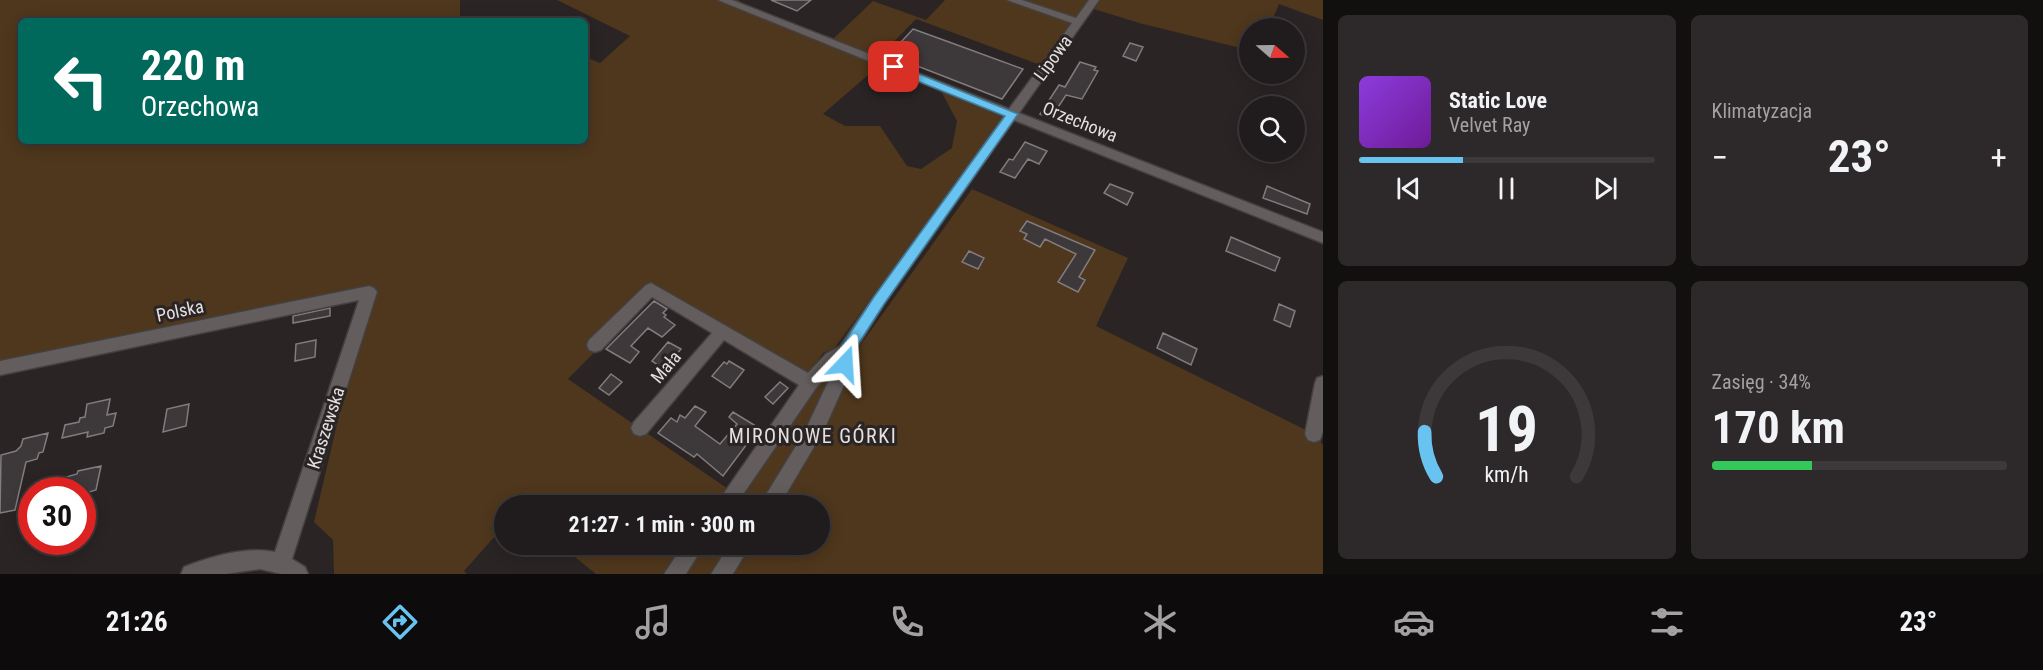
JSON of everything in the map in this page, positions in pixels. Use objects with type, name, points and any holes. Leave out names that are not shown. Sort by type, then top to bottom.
[{"type":"street","name":"Orzechowa","points":[[723,0],[1323,238]]},
{"type":"street","points":[[1012,0],[1079,22]]},
{"type":"street","name":"Lipowa","points":[[732,495],[810,383],[832,359],[846,351],[879,300],[1094,0]]},
{"type":"street","points":[[595,345],[651,289],[810,383]]},
{"type":"street","name":"Polska","points":[[0,368],[369,292]]},
{"type":"street","name":"Kraszewska","points":[[289,569],[369,292]]},
{"type":"street","name":"Mała","points":[[640,428],[722,332]]},
{"type":"street","name":"Lipowa","points":[[776,495],[818,426],[845,364],[846,351]]},
{"type":"street","points":[[1314,434],[1323,383]]},
{"type":"street","points":[[674,574],[688,555]]},
{"type":"street","points":[[721,574],[734,555]]},
{"type":"street","points":[[191,574],[246,561],[262,560],[289,569]]},
{"type":"shaded area","points":[[0,0],[460,0],[460,18],[18,18],[18,144],[588,144],[588,58],[600,63],[630,36],[557,0],[738,0],[753,12],[834,38],[873,1],[926,20],[945,0],[1088,0],[1043,66],[916,19],[879,57],[918,74],[905,82],[875,69],[823,114],[845,126],[880,126],[907,166],[921,169],[952,148],[957,121],[940,89],[1005,115],[834,349],[823,353],[807,376],[658,288],[568,379],[731,491],[827,370],[836,372],[818,414],[768,495],[494,495],[494,537],[464,571],[467,574],[334,574],[333,540],[314,522],[368,292],[0,369]]},
{"type":"shaded area","points":[[1100,0],[1323,0],[1323,20],[1279,4],[1273,18],[1239,18],[1239,48],[1139,23],[1094,9]]},
{"type":"shaded area","points":[[972,189],[1128,258],[1096,326],[1314,434],[1323,445],[1323,574],[733,574],[747,555],[830,555],[830,495],[784,495],[828,421],[859,347]]},
{"type":"shaded area","points":[[572,555],[725,555],[711,574],[596,574]]},
{"type":"building","points":[[771,0],[811,0],[797,11]]},
{"type":"building","points":[[913,29],[1023,69],[1002,99],[889,55]]},
{"type":"building","points":[[1130,43],[1143,47],[1136,61],[1123,56]]},
{"type":"building","points":[[1080,62],[1096,67],[1094,70],[1098,71],[1082,99],[1066,95],[1051,118],[1040,114],[1059,85],[1065,87]]},
{"type":"building","points":[[1025,142],[1047,151],[1039,164],[1028,159],[1015,178],[1000,172],[1009,159],[1013,160]]},
{"type":"building","points":[[1110,184],[1133,193],[1127,205],[1104,193]]},
{"type":"building","points":[[1267,186],[1310,204],[1307,214],[1263,198]]},
{"type":"building","points":[[1027,221],[1095,250],[1079,277],[1085,280],[1078,292],[1058,282],[1076,254],[1045,239],[1040,247],[1024,239],[1027,234],[1020,231]]},
{"type":"building","points":[[1231,237],[1280,258],[1275,271],[1226,251]]},
{"type":"building","points":[[969,251],[984,258],[978,269],[962,262]]},
{"type":"building","points":[[654,301],[667,309],[663,313],[666,315],[664,317],[675,325],[662,337],[648,328],[631,346],[639,352],[630,363],[606,349]]},
{"type":"building","points":[[1279,304],[1295,311],[1290,327],[1274,320]]},
{"type":"building","points":[[330,308],[330,316],[293,323],[293,316]]},
{"type":"building","points":[[1163,333],[1197,349],[1191,365],[1157,348]]},
{"type":"building","points":[[316,340],[315,357],[295,361],[296,344]]},
{"type":"building","points":[[668,342],[681,349],[664,369],[652,361]]},
{"type":"building","points":[[729,361],[744,370],[730,388],[712,376],[724,362],[727,364]]},
{"type":"building","points":[[611,374],[622,382],[609,395],[599,388]]},
{"type":"building","points":[[780,382],[788,388],[773,404],[765,397]]},
{"type":"building","points":[[110,399],[107,415],[116,413],[113,426],[105,428],[104,433],[87,437],[88,432],[62,438],[65,425],[79,422],[80,418],[85,417],[87,404]]},
{"type":"building","points":[[189,404],[186,426],[163,432],[167,409]]},
{"type":"building","points":[[695,406],[706,412],[695,426],[720,444],[737,424],[729,417],[733,412],[759,428],[723,476],[697,454],[694,457],[658,433],[671,418],[677,422],[680,415],[685,418]]},
{"type":"building","points":[[48,433],[43,452],[39,453],[37,459],[26,462],[23,477],[18,477],[18,497],[15,510],[0,513],[1,455],[16,451],[23,439]]},
{"type":"building","points":[[101,466],[96,490],[96,477],[66,477],[77,474],[78,471]]},
{"type":"district","name":"MIRONOWE GÓRKI","points":[[813,436]]},
{"type":"route","points":[[845,364],[846,351],[879,300],[1012,114],[894,67]]}]
